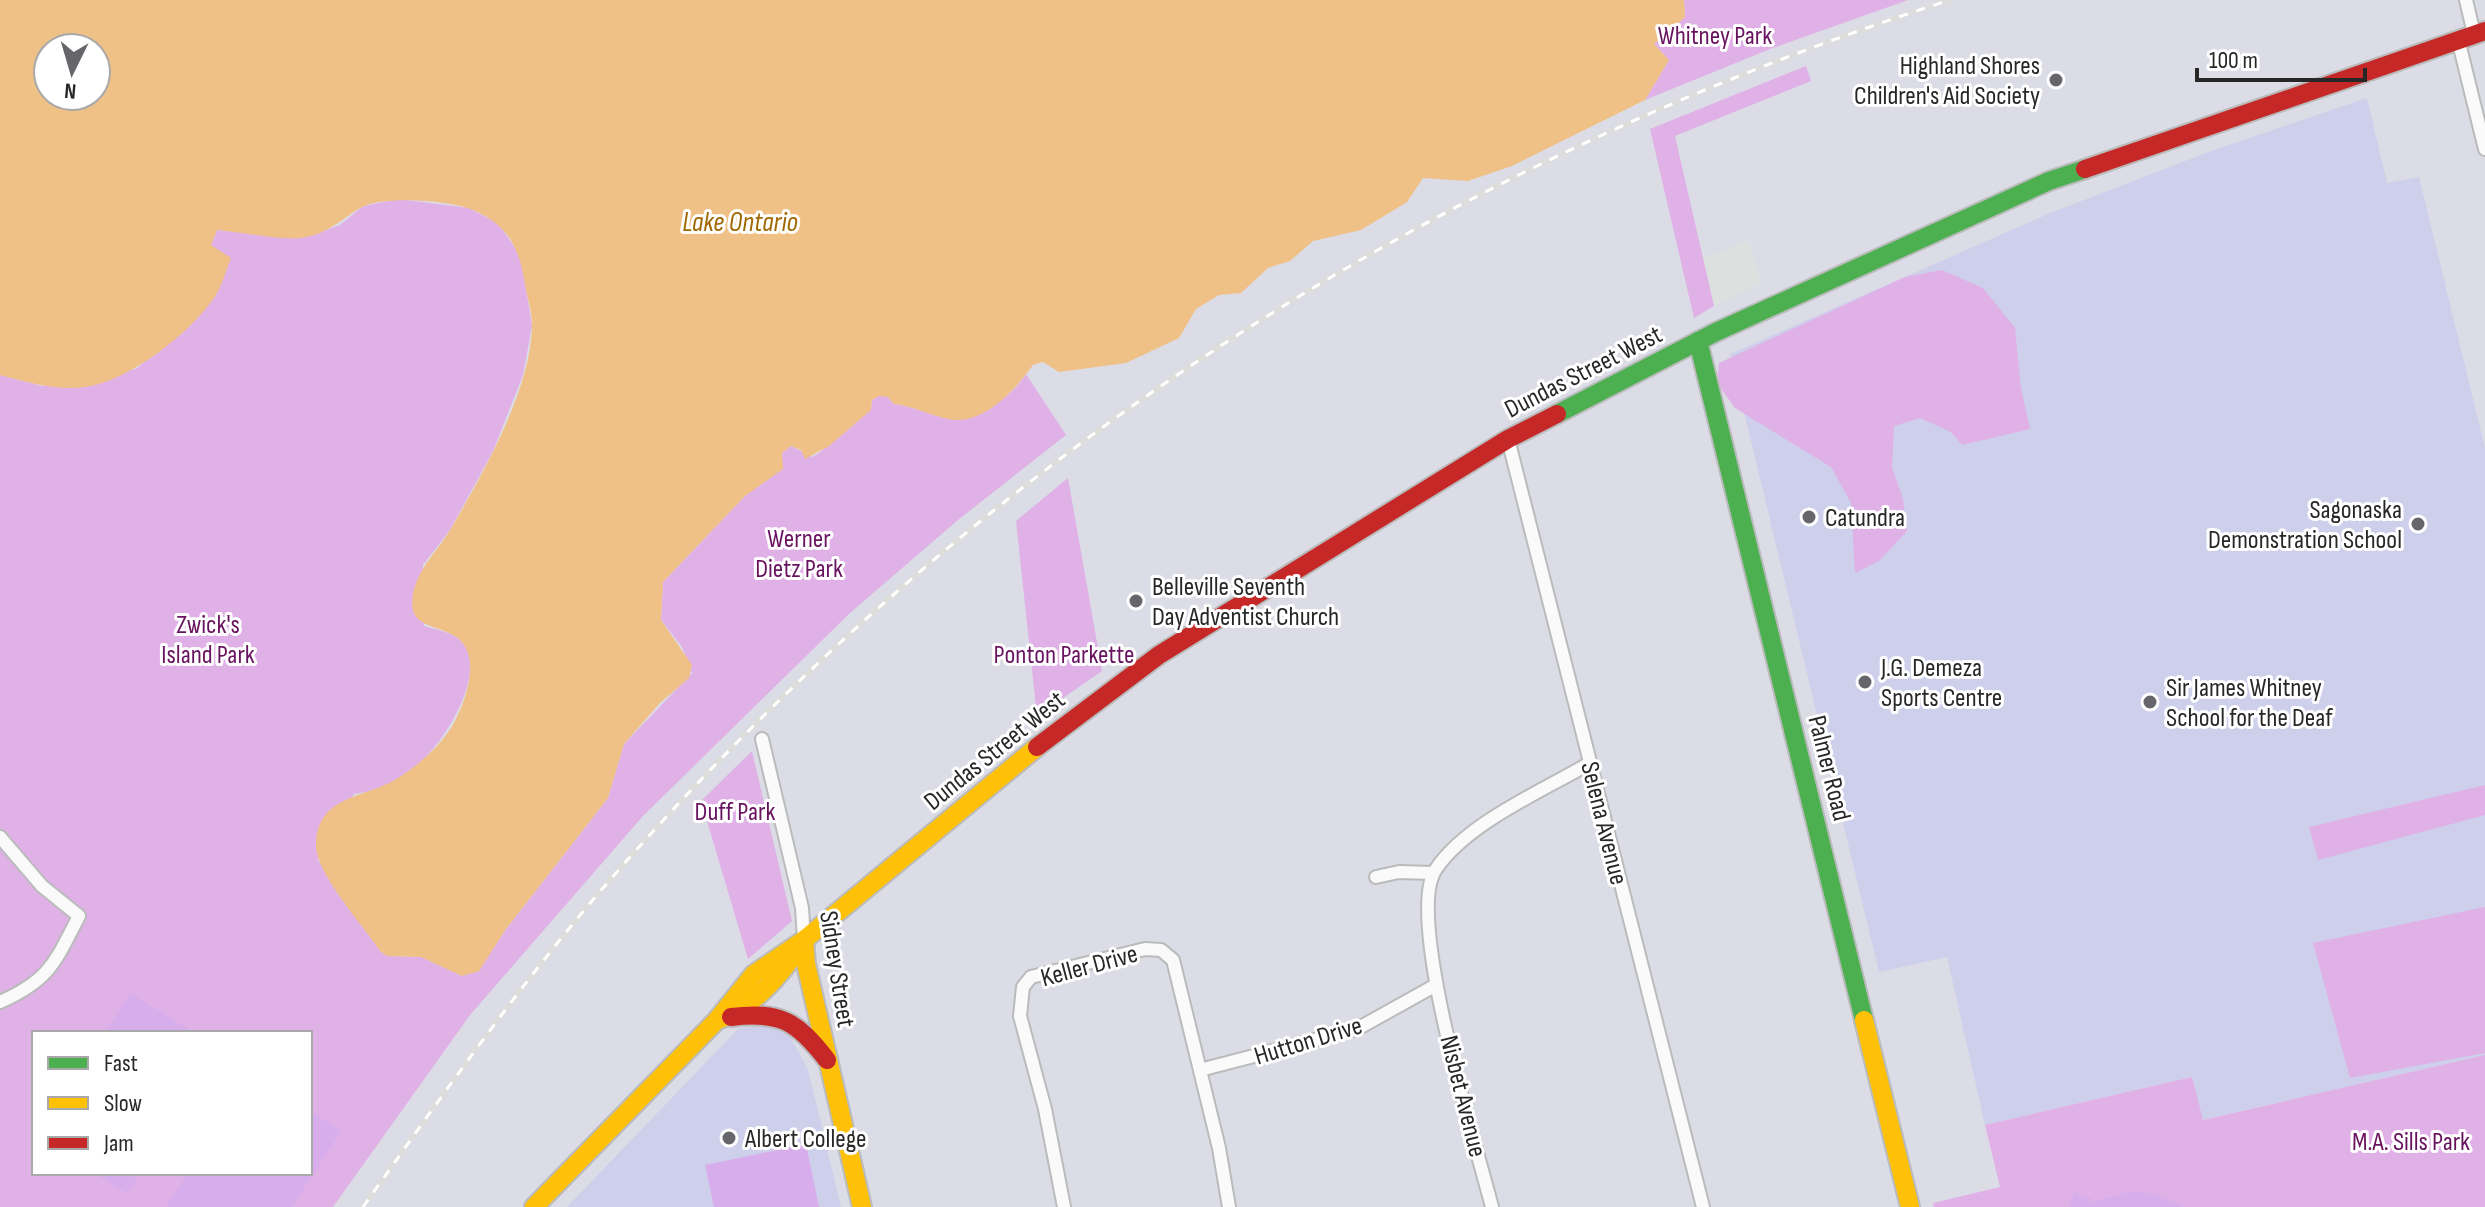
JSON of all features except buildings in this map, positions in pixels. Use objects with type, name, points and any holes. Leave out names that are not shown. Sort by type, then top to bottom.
[{"type":"main road","name":"Dundas Street West","points":[[534,1207],[724,1018],[790,963],[804,940],[1069,720],[1146,664],[1508,439],[1698,341],[2049,181],[2472,35]]},
{"type":"main road","name":"Palmer Road","points":[[1698,341],[1910,1207]]},
{"type":"main road","name":"Sidney Street","points":[[804,940],[806,964],[862,1207]]},
{"type":"main road","points":[[724,1018],[775,1014],[791,1020],[807,1034],[827,1060]]},
{"type":"street","points":[[2466,0],[2485,149]]},
{"type":"street","name":"Selena Avenue","points":[[1508,439],[1703,1207]]},
{"type":"street","name":"Sidney Street","points":[[762,739],[802,908],[804,940]]},
{"type":"street","points":[[1436,985],[1429,911],[1433,873],[1452,847],[1590,763]]},
{"type":"street","points":[[0,837],[42,886],[79,916],[51,969],[30,989],[0,1002]]},
{"type":"street","points":[[1376,877],[1399,872],[1433,873]]},
{"type":"street","name":"Keller Drive","points":[[1064,1207],[1045,1109],[1020,1016],[1023,987],[1031,977],[1145,949],[1161,950],[1173,960],[1229,1207]]},
{"type":"street","name":"Hutton Drive","points":[[1200,1070],[1357,1029],[1436,985]]},
{"type":"street","name":"Nisbet Avenue","points":[[1436,985],[1492,1207]]},
{"type":"shaded area","name":"Sir James Whitney School for the Deaf","points":[[2367,98],[2387,183],[2419,177],[2485,448],[2485,1055],[2202,1120],[2192,1077],[1985,1125],[1947,957],[1879,972],[1730,354],[2048,214],[2211,151]]},
{"type":"shaded area","points":[[1749,240],[1761,284],[1714,306],[1703,258]]},
{"type":"shaded area","points":[[130,993],[192,1031],[106,1031]]},
{"type":"shaded area","name":"Albert College","points":[[784,1025],[808,1070],[841,1207],[567,1207],[739,1028]]},
{"type":"shaded area","points":[[312,1112],[341,1131],[292,1207],[166,1207],[187,1175],[312,1175]]},
{"type":"shaded area","points":[[806,1144],[819,1207],[714,1207],[705,1165]]},
{"type":"shaded area","points":[[97,1175],[139,1175],[127,1193]]},
{"type":"shaded area","points":[[2131,1191],[2155,1194],[2183,1207],[2069,1207],[2075,1192],[2092,1199],[2091,1203]]},
{"type":"green space","name":"Whitney Park","points":[[1684,0],[1908,0],[1770,49],[1645,100],[1669,60],[1654,44],[1685,17]]},
{"type":"green space","points":[[1806,66],[1811,81],[1675,136],[1714,306],[1694,318],[1650,129]]},
{"type":"green space","name":"Zwick's Island Park","points":[[399,199],[469,208],[499,224],[521,257],[532,326],[523,375],[493,451],[450,530],[423,565],[424,626],[455,636],[467,649],[470,669],[464,696],[447,730],[422,760],[391,783],[354,794],[318,860],[381,952],[387,956],[421,957],[462,976],[479,970],[506,929],[608,798],[624,744],[692,673],[682,647],[661,620],[663,582],[745,496],[763,482],[782,453],[791,446],[812,457],[819,453],[871,410],[872,400],[879,395],[888,397],[894,404],[942,417],[954,419],[978,414],[1010,393],[1026,374],[1066,435],[958,520],[850,613],[643,816],[470,1015],[333,1207],[0,1207],[0,375],[42,386],[136,369],[215,297],[210,245],[217,230],[301,238],[340,225],[363,206]]},
{"type":"green space","points":[[1942,270],[1983,288],[2015,328],[2021,388],[2030,429],[1962,445],[1951,432],[1920,418],[1894,426],[1892,468],[1903,498],[1907,531],[1879,561],[1855,573],[1851,503],[1831,467],[1735,408],[1717,383],[1719,363],[1905,277]]},
{"type":"green space","name":"Ponton Parkette","points":[[1068,478],[1102,671],[1037,716],[1016,521]]},
{"type":"green space","name":"Duff Park","points":[[752,751],[792,921],[748,959],[701,801]]},
{"type":"green space","points":[[2485,785],[2485,815],[2318,860],[2309,827]]},
{"type":"green space","points":[[2485,907],[2485,1053],[2350,1078],[2313,943]]},
{"type":"green space","name":"M.A. Sills Park","points":[[2485,1055],[2485,1207],[1934,1207],[1933,1203],[2000,1187],[1985,1125],[2192,1077],[2203,1120]]},
{"type":"water","name":"Lake Ontario","points":[[0,0],[1684,0],[1685,17],[1654,44],[1669,60],[1645,100],[1512,166],[1468,181],[1423,178],[1407,202],[1361,230],[1313,241],[1290,261],[1268,268],[1241,293],[1219,295],[1196,309],[1179,338],[1126,363],[1059,372],[1043,362],[1033,365],[997,404],[986,412],[961,420],[894,404],[888,397],[879,396],[872,400],[871,410],[829,446],[805,459],[801,450],[791,446],[782,453],[783,469],[745,496],[663,582],[661,620],[692,665],[689,678],[660,703],[624,744],[608,798],[506,929],[479,971],[462,976],[421,957],[387,956],[381,952],[332,884],[323,869],[316,844],[318,828],[333,808],[393,781],[435,748],[454,723],[467,690],[470,677],[468,653],[453,635],[418,619],[412,605],[413,594],[424,567],[452,527],[491,457],[523,377],[530,351],[532,321],[519,259],[510,239],[495,223],[473,210],[416,200],[370,204],[325,230],[301,238],[217,230],[211,245],[231,258],[219,289],[203,312],[157,354],[120,376],[85,387],[31,383],[0,375]]},
{"type":"railway","points":[[363,1207],[517,995],[616,873],[755,724],[903,586],[1059,460],[1223,345],[1394,241],[1572,149],[1758,69],[1950,0]]},
{"type":"traffic: fast","points":[[1557,414],[1716,332],[2049,181],[2085,169]]},
{"type":"traffic: fast","points":[[1698,341],[1864,1020]]},
{"type":"traffic: slow","points":[[534,1207],[717,1020],[754,974],[804,940],[1037,747]]},
{"type":"traffic: slow","points":[[804,940],[806,964],[862,1207]]},
{"type":"traffic: slow","points":[[717,1020],[744,1007],[767,988],[804,940]]},
{"type":"traffic: slow","points":[[1864,1020],[1910,1207]]},
{"type":"traffic: jam","points":[[2085,169],[2485,31]]},
{"type":"traffic: jam","points":[[1037,747],[1159,655],[1508,439],[1557,414]]},
{"type":"traffic: jam","points":[[731,1017],[762,1016],[786,1022],[806,1036],[827,1060]]},
{"type":"place","name":"Highland Shores Children's Aid Society","points":[[2056,80]]},
{"type":"place","name":"Catundra","points":[[1809,517]]},
{"type":"place","name":"Sagonaska Demonstration School","points":[[2418,524]]},
{"type":"place","name":"Belleville Seventh Day Adventist Church","points":[[1136,601]]},
{"type":"place","name":"J.G. Demeza Sports Centre","points":[[1865,682]]},
{"type":"place","name":"Sir James Whitney School for the Deaf","points":[[2150,702]]},
{"type":"place","name":"Albert College","points":[[729,1138]]},
{"type":"park label","name":"Werner Dietz Park","points":[[799,553]]}]
